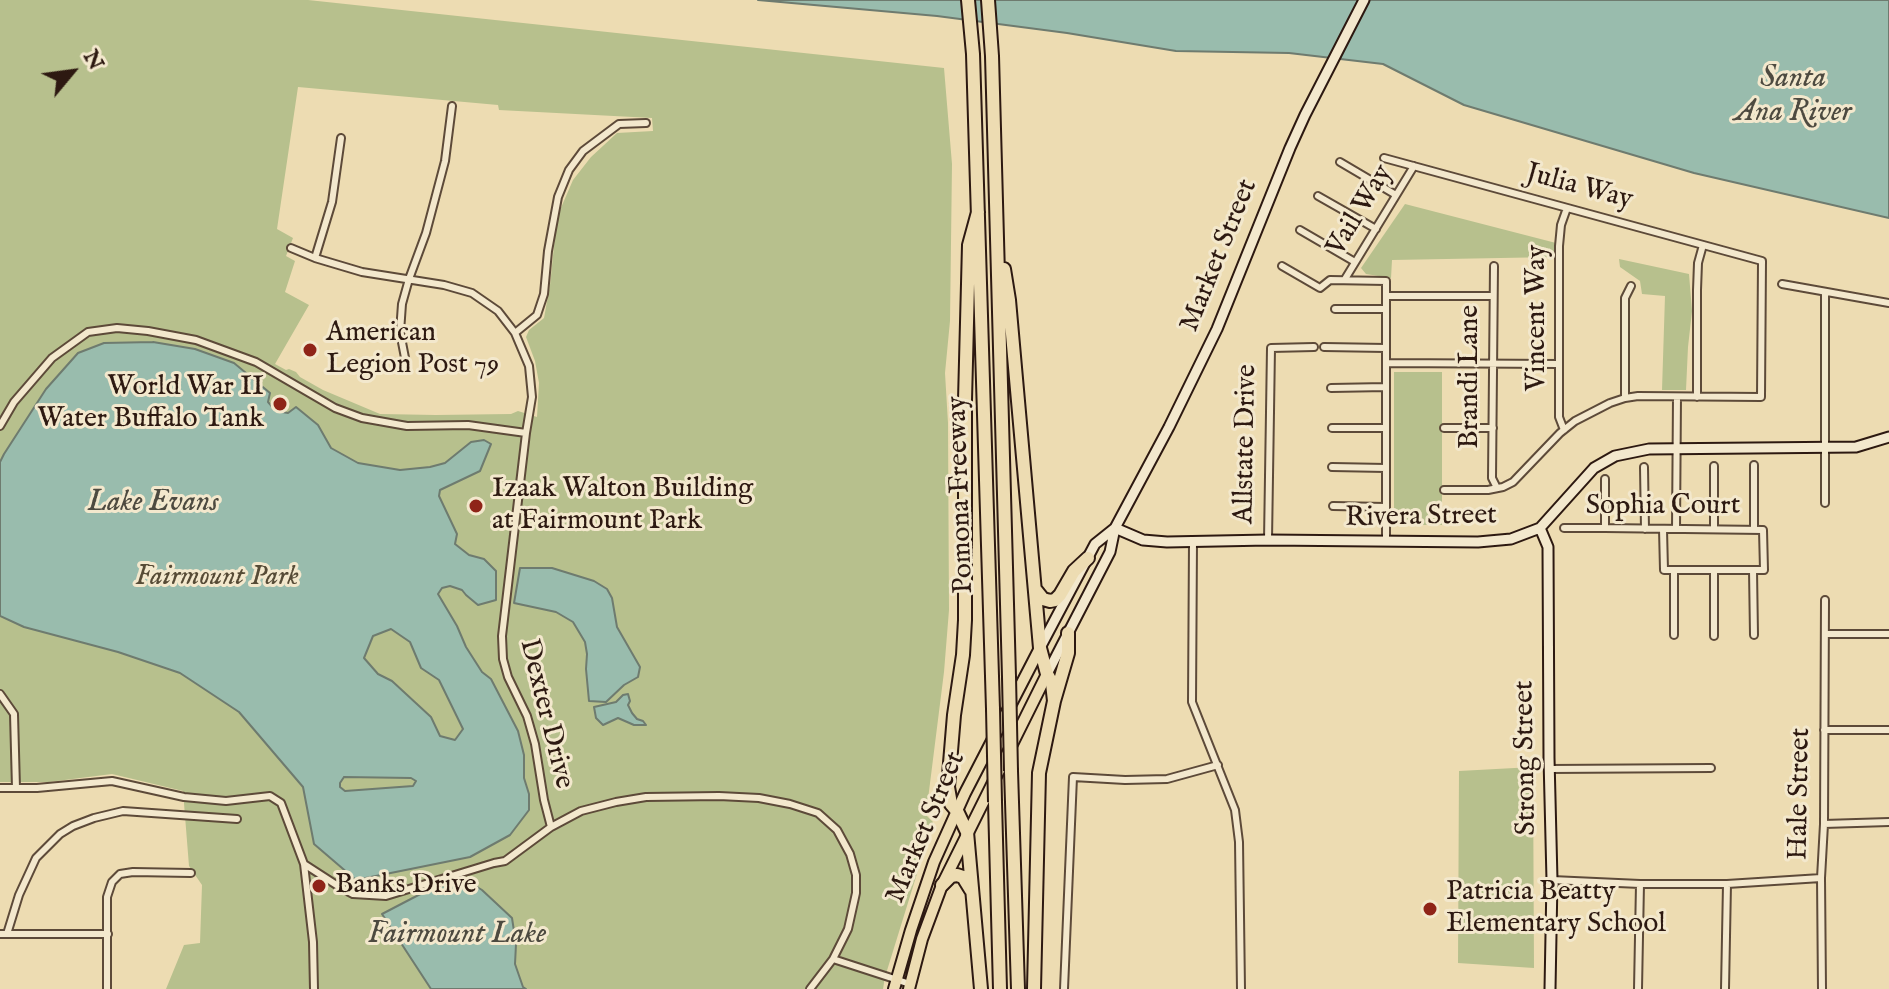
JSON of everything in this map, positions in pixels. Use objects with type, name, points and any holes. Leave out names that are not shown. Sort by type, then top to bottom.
[{"type":"highway","name":"Pomona Freeway","points":[[968,0],[973,54],[1000,989]]},
{"type":"highway","name":"Pomona Freeway","points":[[988,0],[1018,989]]},
{"type":"highway","points":[[978,212],[969,245],[965,620],[948,787],[951,802],[967,832],[981,989]]},
{"type":"highway","points":[[997,218],[1009,300],[1040,648],[1052,683],[1054,701]]},
{"type":"highway","points":[[1035,589],[1043,599],[1055,600],[1074,571],[1088,558]]},
{"type":"highway","points":[[1034,989],[1039,773],[1068,653],[1068,633]]},
{"type":"highway","points":[[942,885],[951,876],[960,876],[968,883],[973,895]]},
{"type":"main road","name":"Market Street","points":[[895,985],[925,886],[957,811],[1040,648]]},
{"type":"main road","name":"Market Street","points":[[909,986],[942,885],[1047,674]]},
{"type":"street","name":"Market Street","points":[[1047,674],[1110,552],[1115,528],[1217,329],[1290,148],[1364,0]]},
{"type":"street","points":[[406,363],[400,332],[402,304],[426,233],[445,161],[452,106]]},
{"type":"street","points":[[291,248],[362,272],[444,285],[472,293],[498,311],[515,333],[537,315],[544,294],[558,197],[569,170],[583,151],[619,124],[646,123]]},
{"type":"street","points":[[315,258],[332,202],[341,138]]},
{"type":"street","name":"Julia Way","points":[[1384,158],[1762,261],[1761,397],[1697,397]]},
{"type":"street","points":[[1340,162],[1396,195]]},
{"type":"street","name":"Vail Way","points":[[1345,279],[1414,166]]},
{"type":"street","points":[[1318,196],[1376,229]]},
{"type":"street","name":"Vincent Way","points":[[1564,430],[1559,417],[1559,246],[1567,208]]},
{"type":"street","points":[[1300,230],[1355,262]]},
{"type":"street","points":[[1444,490],[1488,490],[1513,482],[1564,430],[1592,411],[1625,398],[1697,397],[1698,263],[1703,245]]},
{"type":"street","points":[[1282,266],[1320,288],[1330,280],[1386,281],[1386,541]]},
{"type":"street","name":"Brandi Lane","points":[[1494,266],[1492,478],[1497,488]]},
{"type":"street","points":[[1782,284],[1889,303]]},
{"type":"street","points":[[1625,398],[1625,298],[1631,286]]},
{"type":"street","points":[[1825,293],[1825,503]]},
{"type":"street","points":[[1386,296],[1493,296]]},
{"type":"street","points":[[1335,309],[1386,309]]},
{"type":"street","points":[[0,426],[14,402],[52,358],[88,332],[117,328],[196,340],[256,362],[335,408],[362,418],[407,426],[468,425],[526,433]]},
{"type":"street","name":"Dexter Drive","points":[[515,333],[529,366],[532,397],[502,636],[503,659],[527,716],[551,827]]},
{"type":"street","name":"Allstate Drive","points":[[1268,540],[1271,348],[1314,347]]},
{"type":"street","points":[[1324,347],[1386,348]]},
{"type":"street","points":[[1386,363],[1559,364]]},
{"type":"street","points":[[1331,388],[1386,387]]},
{"type":"street","points":[[1676,529],[1677,397]]},
{"type":"street","points":[[1332,428],[1386,428]]},
{"type":"street","points":[[1444,428],[1493,428]]},
{"type":"street","points":[[1540,528],[1594,468],[1615,456],[1649,449],[1856,447],[1889,437]]},
{"type":"street","points":[[1754,465],[1754,530]]},
{"type":"street","points":[[1714,466],[1714,529]]},
{"type":"street","points":[[1332,467],[1386,468]]},
{"type":"street","points":[[1644,467],[1645,529]]},
{"type":"street","points":[[1605,479],[1605,528]]},
{"type":"street","points":[[1333,506],[1386,507]]},
{"type":"street","name":"Market Street","points":[[1040,648],[1095,544],[1115,528]]},
{"type":"street","name":"Rivera Street","points":[[1115,528],[1143,540],[1193,542],[1478,542],[1511,539],[1540,528]]},
{"type":"street","name":"Strong Street","points":[[1540,528],[1548,547],[1552,880],[1550,989]]},
{"type":"street","name":"Sophia Court","points":[[1564,528],[1763,530],[1764,570],[1753,570]]},
{"type":"street","points":[[1663,529],[1664,570],[1753,570],[1754,635]]},
{"type":"street","points":[[1193,542],[1192,702],[1235,810],[1239,842],[1241,989]]},
{"type":"street","points":[[1674,570],[1674,635]]},
{"type":"street","points":[[1714,570],[1714,636]]},
{"type":"street","name":"Hale Street","points":[[1822,989],[1825,600]]},
{"type":"street","points":[[1825,634],[1889,634]]},
{"type":"street","points":[[0,694],[14,714],[16,788]]},
{"type":"street","points":[[1824,730],[1889,730]]},
{"type":"street","points":[[1064,989],[1073,777],[1167,779],[1218,765]]},
{"type":"street","points":[[1549,769],[1711,768]]},
{"type":"street","points":[[0,788],[112,781],[198,798],[226,801],[270,796],[281,803],[304,864],[313,942],[314,989]]},
{"type":"street","points":[[304,864],[353,894],[386,896],[505,861],[551,827],[581,811],[616,802],[646,797],[719,796],[759,798],[790,804],[818,813],[837,830],[850,854],[856,875],[854,908],[848,929],[833,959],[810,989]]},
{"type":"street","points":[[108,934],[4,934],[36,858],[60,834],[94,818],[123,811],[237,819]]},
{"type":"street","points":[[1824,824],[1889,822]]},
{"type":"street","points":[[107,989],[107,897],[112,882],[120,874],[133,872],[191,873]]},
{"type":"street","points":[[1552,880],[1727,884],[1821,878]]},
{"type":"street","points":[[1638,989],[1640,884]]},
{"type":"street","points":[[1725,989],[1727,884]]},
{"type":"street","points":[[833,959],[895,985],[909,986]]},
{"type":"green space","name":"Fairmount Park","points":[[0,0],[308,0],[944,68],[952,164],[950,321],[945,373],[949,610],[927,807],[927,816],[933,822],[883,989],[166,989],[184,945],[200,943],[202,885],[189,866],[183,791],[112,774],[49,782],[0,782]],"holes":[[[298,87],[498,105],[499,110],[652,118],[653,131],[617,133],[591,157],[573,180],[557,217],[544,318],[529,330],[526,337],[539,383],[537,417],[518,411],[511,414],[380,414],[323,390],[296,372],[275,364],[309,305],[285,292],[295,261],[286,256],[293,238],[277,229]]]},
{"type":"green space","points":[[1405,204],[1556,243],[1555,257],[1392,260],[1391,278],[1366,274],[1361,268]]},
{"type":"green space","points":[[1619,259],[1689,274],[1692,311],[1686,390],[1662,390],[1665,296],[1642,294],[1640,281],[1620,267]]},
{"type":"green space","points":[[1394,372],[1442,372],[1442,525],[1394,525]]},
{"type":"green space","points":[[1533,767],[1534,968],[1458,963],[1459,771]]},
{"type":"water","name":"Santa Ana River","points":[[758,0],[1889,0],[1889,218],[1694,173],[1464,105],[1383,64],[1289,53],[1176,51],[937,16]]},
{"type":"water","name":"Lake Evans","points":[[153,342],[195,349],[234,363],[270,393],[268,402],[276,411],[288,413],[296,407],[318,425],[331,448],[358,463],[400,470],[430,467],[445,463],[471,442],[484,440],[491,444],[480,471],[440,490],[439,496],[457,534],[455,544],[469,555],[484,559],[496,571],[496,600],[478,605],[462,590],[450,586],[442,588],[438,594],[466,647],[482,672],[491,679],[518,731],[524,755],[529,810],[510,835],[470,857],[356,880],[314,844],[303,787],[239,712],[180,673],[118,652],[24,627],[0,616],[0,462],[46,389],[78,353],[104,343]],"holes":[[[391,629],[410,642],[421,668],[439,680],[463,729],[455,740],[440,736],[431,717],[392,681],[378,674],[364,658],[373,636]],[[344,777],[411,778],[416,781],[413,786],[345,791],[340,787]]]},
{"type":"water","points":[[520,568],[552,568],[594,581],[607,589],[612,598],[617,627],[640,667],[638,677],[606,702],[589,701],[585,642],[573,622],[556,612],[514,603]]},
{"type":"water","points":[[628,694],[632,713],[646,725],[634,725],[618,718],[603,725],[596,718],[594,707],[616,702]]},
{"type":"water","name":"Fairmount Lake","points":[[466,880],[482,890],[512,918],[515,964],[526,989],[431,989],[382,914],[430,889]]},
{"type":"place","name":"American Legion Post 79","points":[[310,350]]},
{"type":"place","name":"World War II Water Buffalo Tank","points":[[280,404]]},
{"type":"place","name":"Izaak Walton Building at Fairmount Park","points":[[476,506]]},
{"type":"place","name":"Banks Drive","points":[[319,886]]},
{"type":"place","name":"Patricia Beatty Elementary School","points":[[1430,909]]}]
